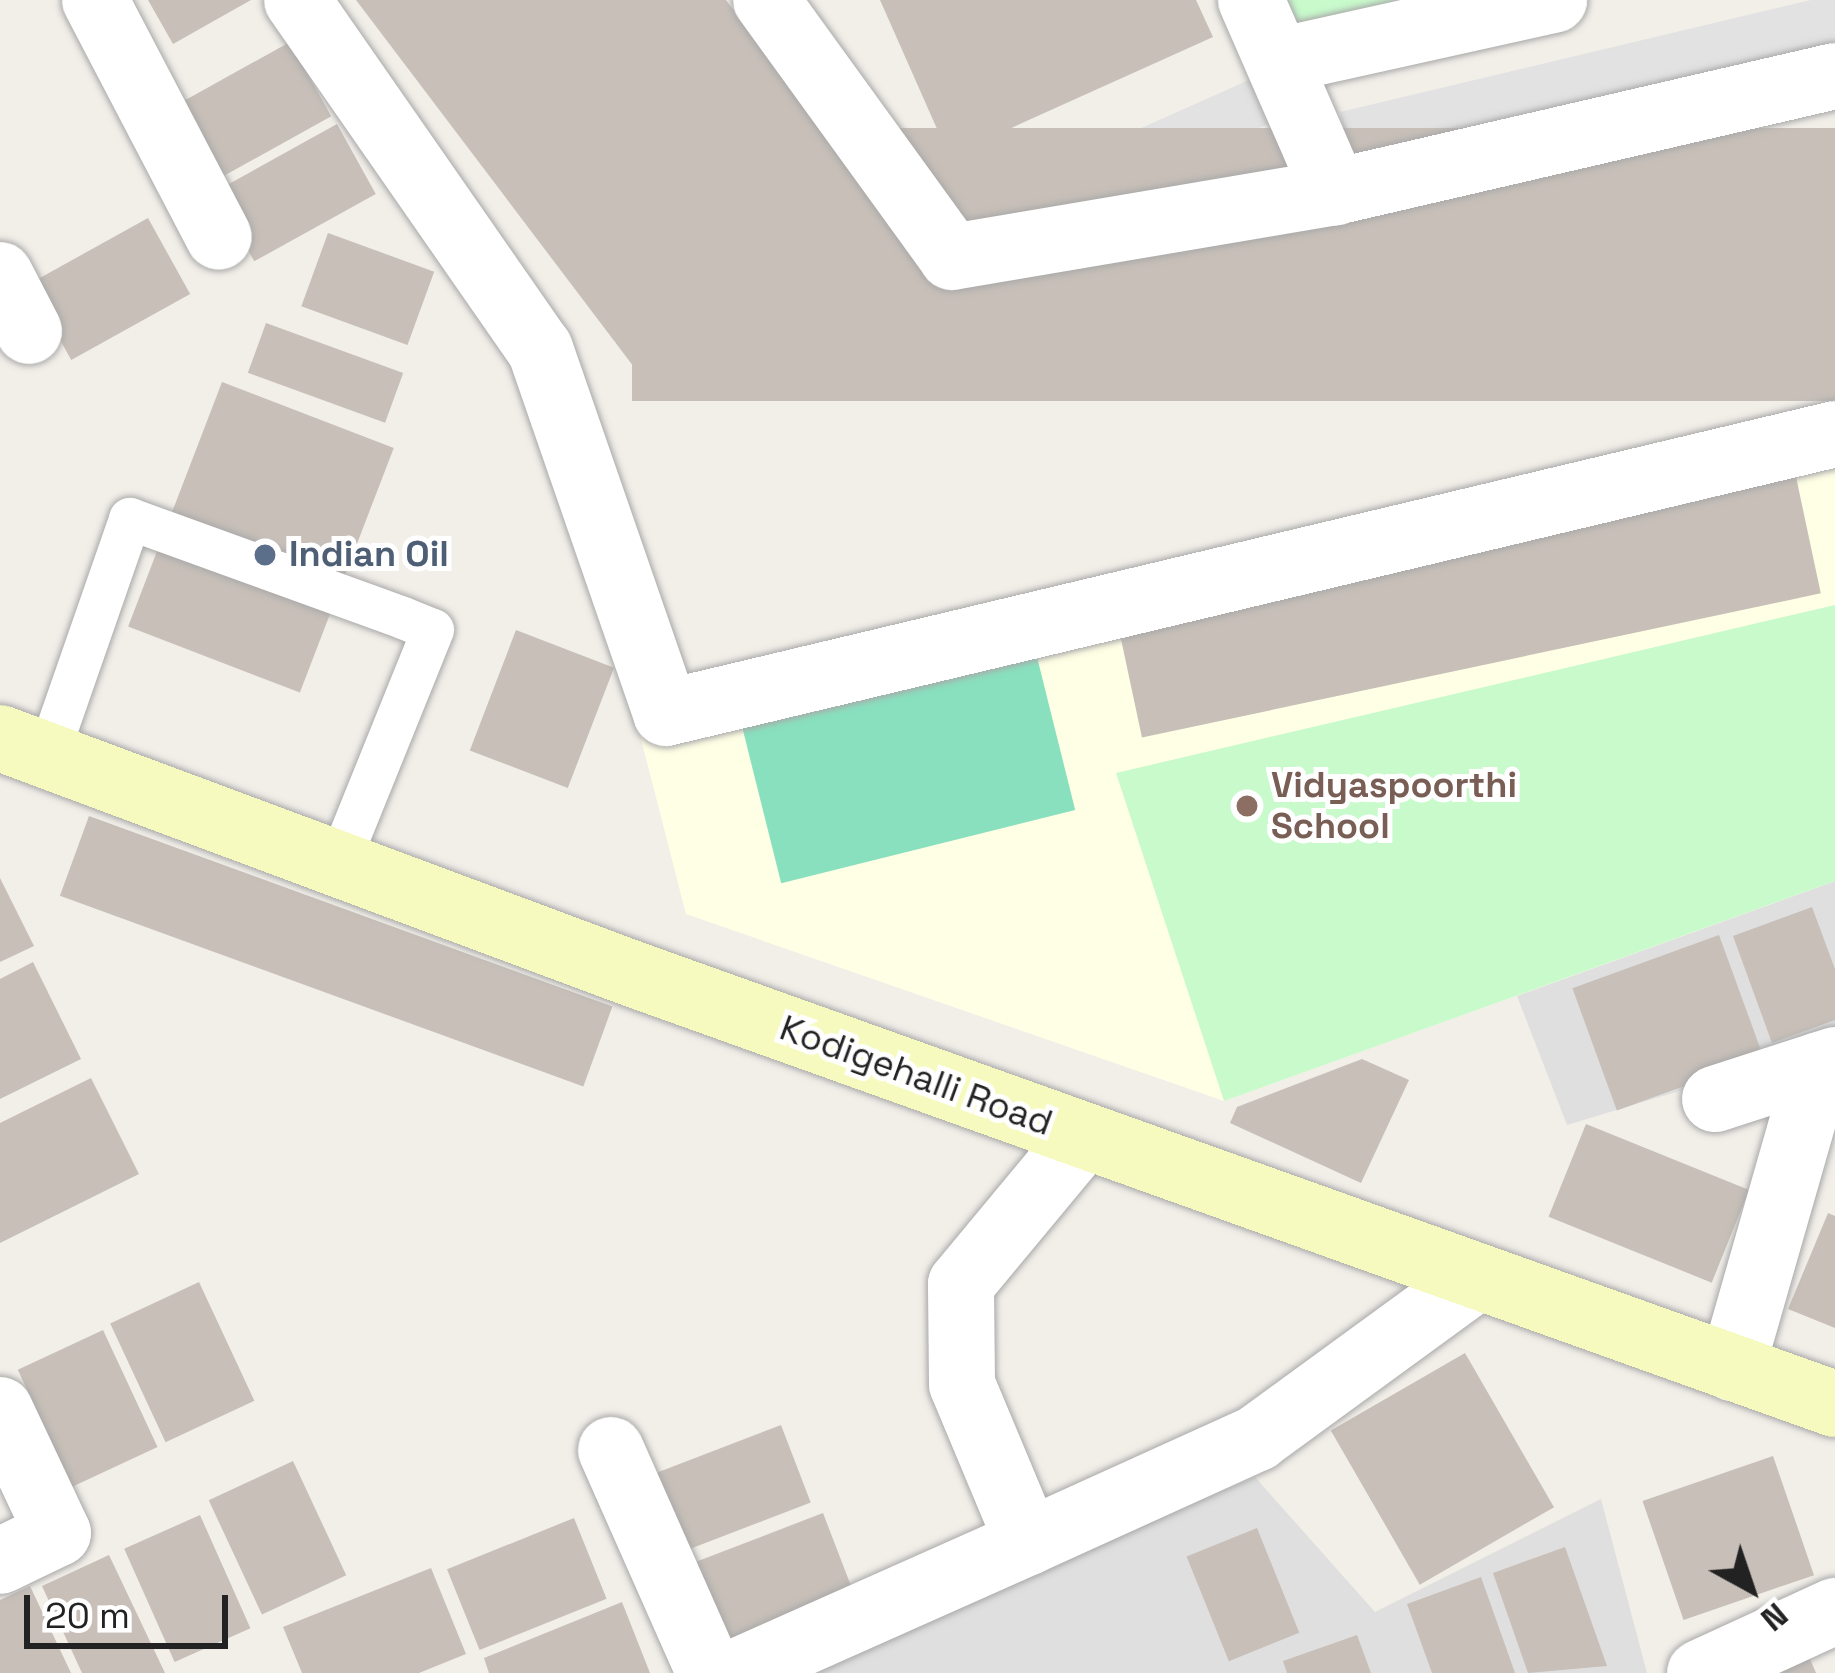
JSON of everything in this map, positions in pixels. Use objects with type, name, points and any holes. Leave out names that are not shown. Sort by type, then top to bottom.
[{"type":"main road","name":"Kodigehalli Road","points":[[24,747],[338,865],[1732,1368],[1832,1413]]},
{"type":"street","points":[[94,0],[219,237]]},
{"type":"street","points":[[297,0],[540,350],[665,713],[1835,434]]},
{"type":"street","points":[[766,0],[952,257],[1335,192],[1835,76]]},
{"type":"street","points":[[1251,0],[1335,192]]},
{"type":"street","points":[[1278,62],[1555,0]]},
{"type":"street","points":[[1715,1100],[1827,1063]]},
{"type":"street","points":[[1732,1368],[1827,1063]]},
{"type":"street","points":[[1028,1543],[962,1384],[961,1284],[1084,1136]]},
{"type":"street","points":[[734,1673],[1257,1438],[1478,1277]]},
{"type":"street","points":[[0,1410],[58,1533],[0,1561]]},
{"type":"street","points":[[611,1450],[710,1673]]},
{"type":"street","points":[[1700,1673],[1835,1611]]},
{"type":"lane","points":[[24,747],[130,519],[404,618],[433,629],[338,865]]},
{"type":"shaded area","points":[[1811,0],[1835,0],[1835,46],[1352,162],[1340,112]]},
{"type":"shaded area","points":[[1249,80],[1269,124],[1013,238],[993,194]]},
{"type":"shaded area","name":"Vidyaspoorthi School","points":[[1835,447],[1835,881],[1224,1101],[686,914],[639,731]]},
{"type":"shaded area","points":[[1835,881],[1835,1044],[1567,1125],[1517,996]]},
{"type":"shaded area","points":[[1255,1477],[1375,1612],[1601,1499],[1647,1673],[806,1673]]},
{"type":"green space","points":[[1285,0],[1398,0],[1298,29]]},
{"type":"green space","points":[[1835,605],[1835,881],[1224,1101],[1116,773]]},
{"type":"green space","points":[[1035,649],[1075,810],[781,883],[741,722]]},
{"type":"building","points":[[148,0],[251,0],[173,44]]},
{"type":"building","points":[[356,0],[726,0],[878,201],[643,379]]},
{"type":"building","points":[[880,0],[1196,0],[1213,37],[949,156]]},
{"type":"building","points":[[290,42],[331,116],[210,184],[168,109]]},
{"type":"building","points":[[337,124],[376,194],[254,261],[215,191]]},
{"type":"building","points":[[632,128],[1835,128],[1835,401],[632,401]]},
{"type":"building","points":[[148,218],[190,294],[71,360],[29,284]]},
{"type":"building","points":[[328,233],[434,272],[408,345],[301,306]]},
{"type":"building","points":[[266,323],[403,373],[385,423],[248,373]]},
{"type":"building","points":[[222,382],[394,448],[300,693],[128,627]]},
{"type":"building","points":[[1795,472],[1821,593],[1142,738],[1116,616]]},
{"type":"building","points":[[516,630],[614,668],[568,788],[470,750]]},
{"type":"building","points":[[89,816],[612,1007],[583,1086],[60,896]]},
{"type":"building","points":[[0,878],[34,946],[0,962]]},
{"type":"building","points":[[1812,907],[1835,969],[1835,1020],[1772,1043],[1733,936]]},
{"type":"building","points":[[1719,935],[1763,1057],[1617,1111],[1572,988]]},
{"type":"building","points":[[33,962],[81,1059],[0,1099],[0,979]]},
{"type":"building","points":[[1362,1059],[1409,1080],[1361,1183],[1230,1123],[1237,1107]]},
{"type":"building","points":[[91,1078],[139,1174],[0,1243],[0,1123]]},
{"type":"building","points":[[1586,1124],[1749,1190],[1712,1283],[1549,1217]]},
{"type":"building","points":[[1828,1213],[1835,1216],[1835,1328],[1788,1309]]},
{"type":"building","points":[[199,1282],[254,1401],[166,1442],[110,1323]]},
{"type":"building","points":[[103,1330],[158,1447],[72,1487],[18,1370]]},
{"type":"building","points":[[1465,1353],[1554,1507],[1420,1585],[1331,1430]]},
{"type":"building","points":[[781,1425],[811,1502],[675,1554],[646,1477]]},
{"type":"building","points":[[1773,1456],[1814,1575],[1684,1620],[1643,1501]]},
{"type":"building","points":[[293,1461],[346,1575],[262,1614],[209,1500]]},
{"type":"building","points":[[823,1513],[853,1592],[712,1647],[681,1567]]},
{"type":"building","points":[[200,1515],[250,1628],[175,1662],[124,1549]]},
{"type":"building","points":[[574,1518],[607,1599],[480,1650],[447,1569]]},
{"type":"building","points":[[1257,1528],[1299,1633],[1229,1661],[1187,1556]]},
{"type":"building","points":[[1565,1547],[1607,1666],[1528,1673],[1493,1573]]},
{"type":"building","points":[[109,1555],[165,1673],[82,1673],[42,1586]]},
{"type":"building","points":[[431,1568],[466,1654],[419,1673],[302,1673],[283,1627]]},
{"type":"building","points":[[1481,1577],[1515,1673],[1432,1673],[1407,1604]]},
{"type":"building","points":[[30,1586],[71,1673],[0,1673],[0,1600]]},
{"type":"building","points":[[622,1602],[650,1673],[489,1673],[484,1658]]},
{"type":"building","points":[[1357,1635],[1371,1673],[1287,1673],[1283,1661]]},
{"type":"building","points":[[1810,1659],[1816,1673],[1779,1673]]},
{"type":"place","name":"Indian Oil","points":[[265,555]]},
{"type":"place","name":"Vidyaspoorthi School","points":[[1247,806]]}]
